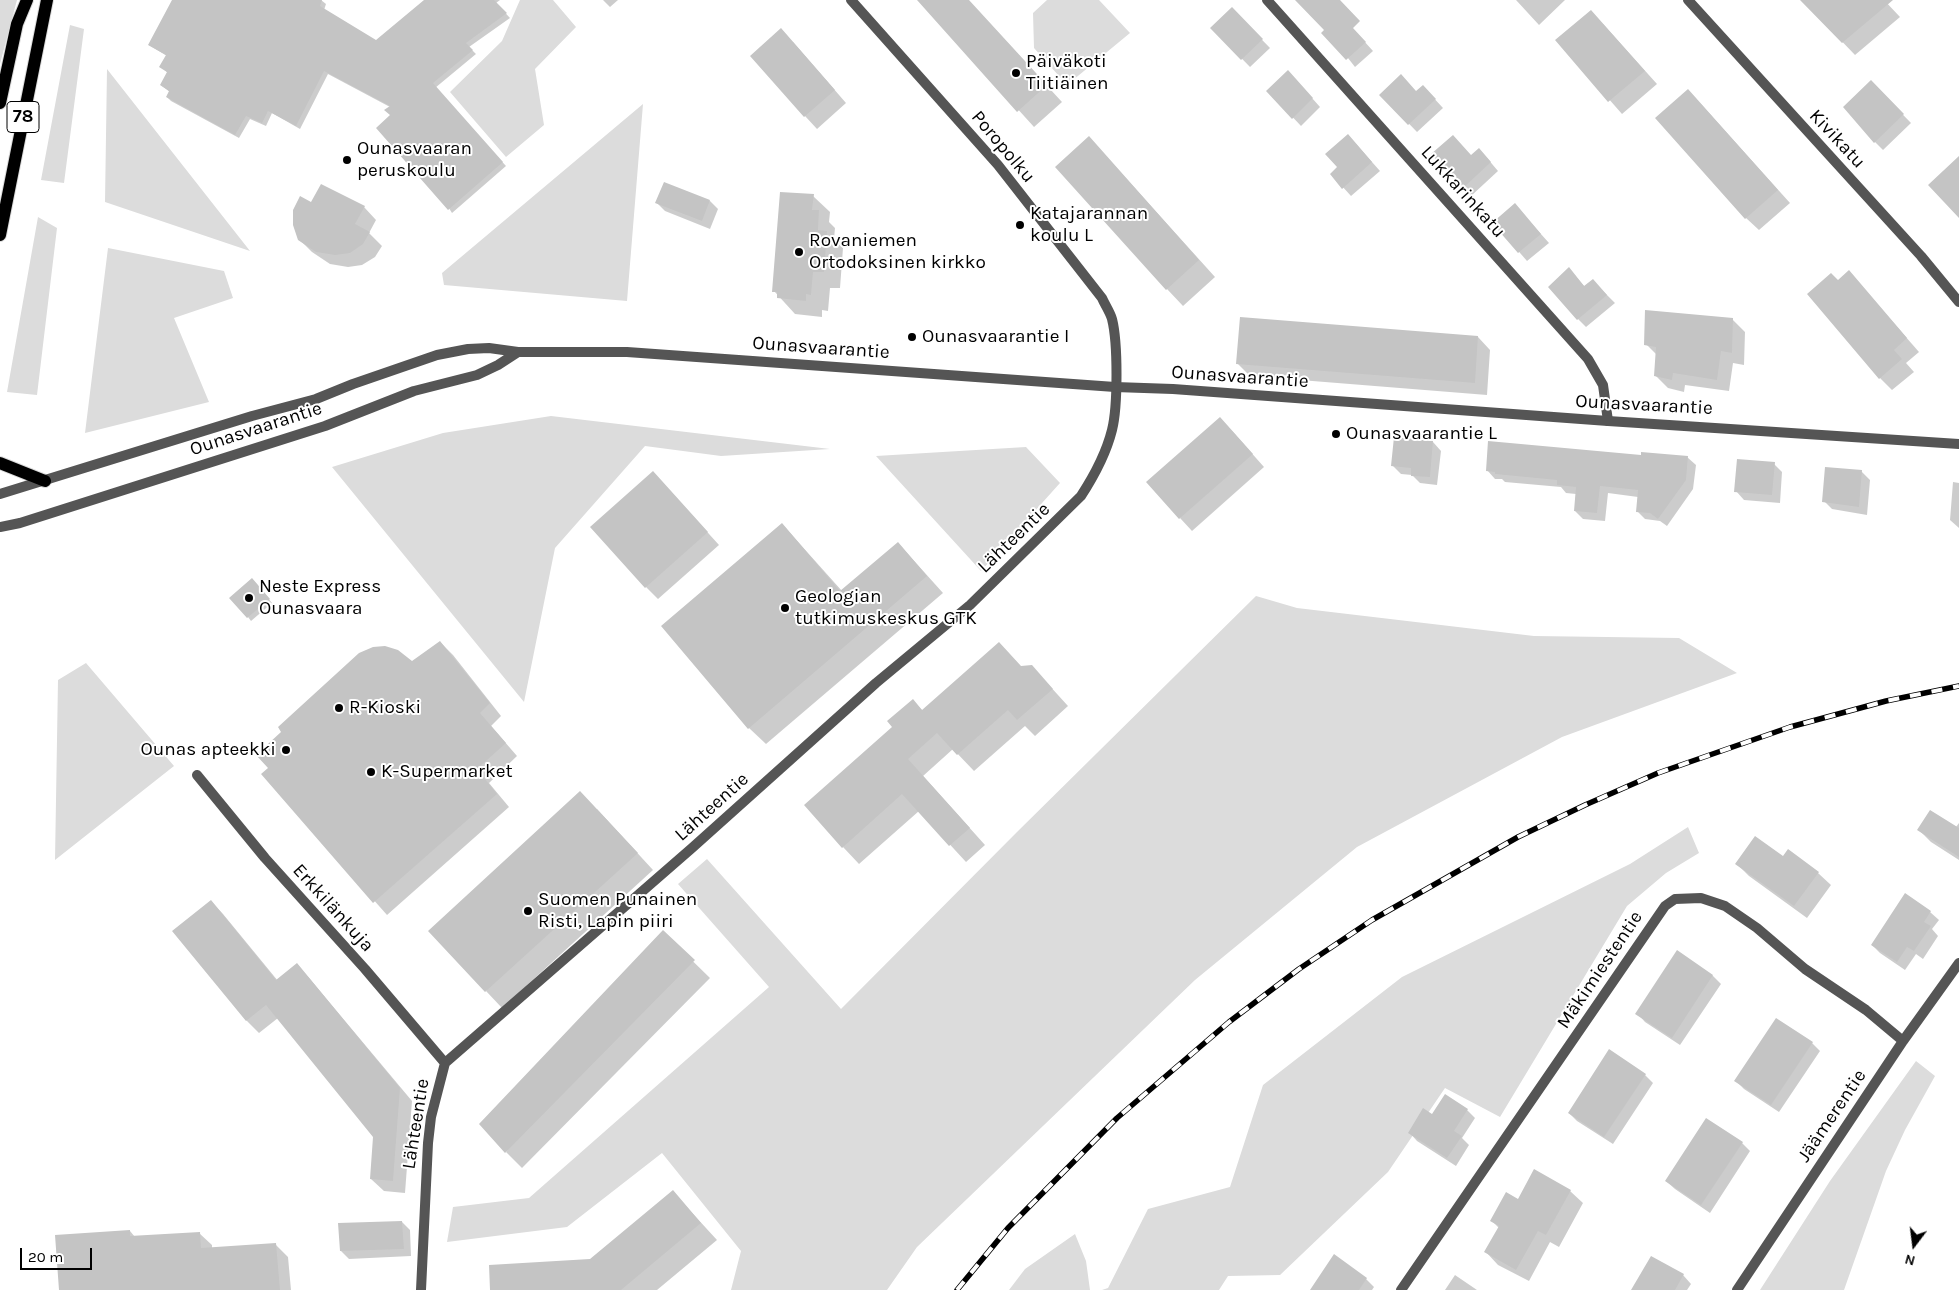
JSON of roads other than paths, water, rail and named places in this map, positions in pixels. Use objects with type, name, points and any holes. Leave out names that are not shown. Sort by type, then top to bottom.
[{"type":"main road","name":"78","points":[[0,103],[16,24],[27,0]]},
{"type":"main road","name":"78","points":[[0,235],[47,0]]},
{"type":"main road","points":[[0,463],[45,481]]},
{"type":"street","name":"Poropolku","points":[[851,0],[998,165],[1102,298],[1112,320],[1115,350],[1115,387]]},
{"type":"street","name":"Lukkarinkatu","points":[[1268,0],[1588,359],[1603,385],[1608,421]]},
{"type":"street","name":"Kivikatu","points":[[1688,0],[1921,256],[1959,302]]},
{"type":"street","name":"Ounasvaarantie","points":[[0,494],[252,416],[316,400],[352,384],[437,355],[468,349],[489,348],[518,352],[627,352],[1959,444]]},
{"type":"street","name":"Ounasvaarantie","points":[[0,527],[20,523],[325,426],[414,391],[477,375],[498,365],[518,352]]},
{"type":"street","name":"Lähteentie","points":[[421,1290],[428,1143],[431,1117],[445,1063],[662,875],[876,683],[970,605],[1081,496],[1105,452],[1112,430],[1115,387]]},
{"type":"street","name":"Erkkilänkuja","points":[[196,775],[265,858],[365,969],[445,1063]]},
{"type":"street","name":"Mäkimiestentie","points":[[1401,1290],[1665,906],[1675,899],[1701,898],[1725,906],[1757,928],[1805,968],[1866,1010],[1903,1041]]},
{"type":"street","name":"Jäämerentie","points":[[1737,1290],[1903,1041],[1959,964]]},
{"type":"railway","points":[[957,1290],[1008,1228],[1117,1118],[1229,1022],[1299,969],[1372,920],[1518,837],[1658,773],[1790,727],[1886,701],[1959,686]]},
{"type":"place","name":"Päiväkoti Tiitiäinen","points":[[1016,73]]},
{"type":"place","name":"Ounasvaaran peruskoulu","points":[[347,160]]},
{"type":"place","name":"Katajarannan koulu L","points":[[1020,225]]},
{"type":"place","name":"Rovaniemen Ortodoksinen kirkko","points":[[799,252]]},
{"type":"place","name":"Ounasvaarantie I","points":[[912,337]]},
{"type":"place","name":"Ounasvaarantie L","points":[[1336,434]]},
{"type":"place","name":"Neste Express Ounasvaara","points":[[249,598]]},
{"type":"place","name":"Geologian tutkimuskeskus GTK","points":[[785,608]]},
{"type":"place","name":"R-Kioski","points":[[339,708]]},
{"type":"place","name":"Ounas apteekki","points":[[286,750]]},
{"type":"place","name":"K-Supermarket","points":[[371,772]]},
{"type":"place","name":"Suomen Punainen Risti, Lapin piiri","points":[[528,911]]}]
